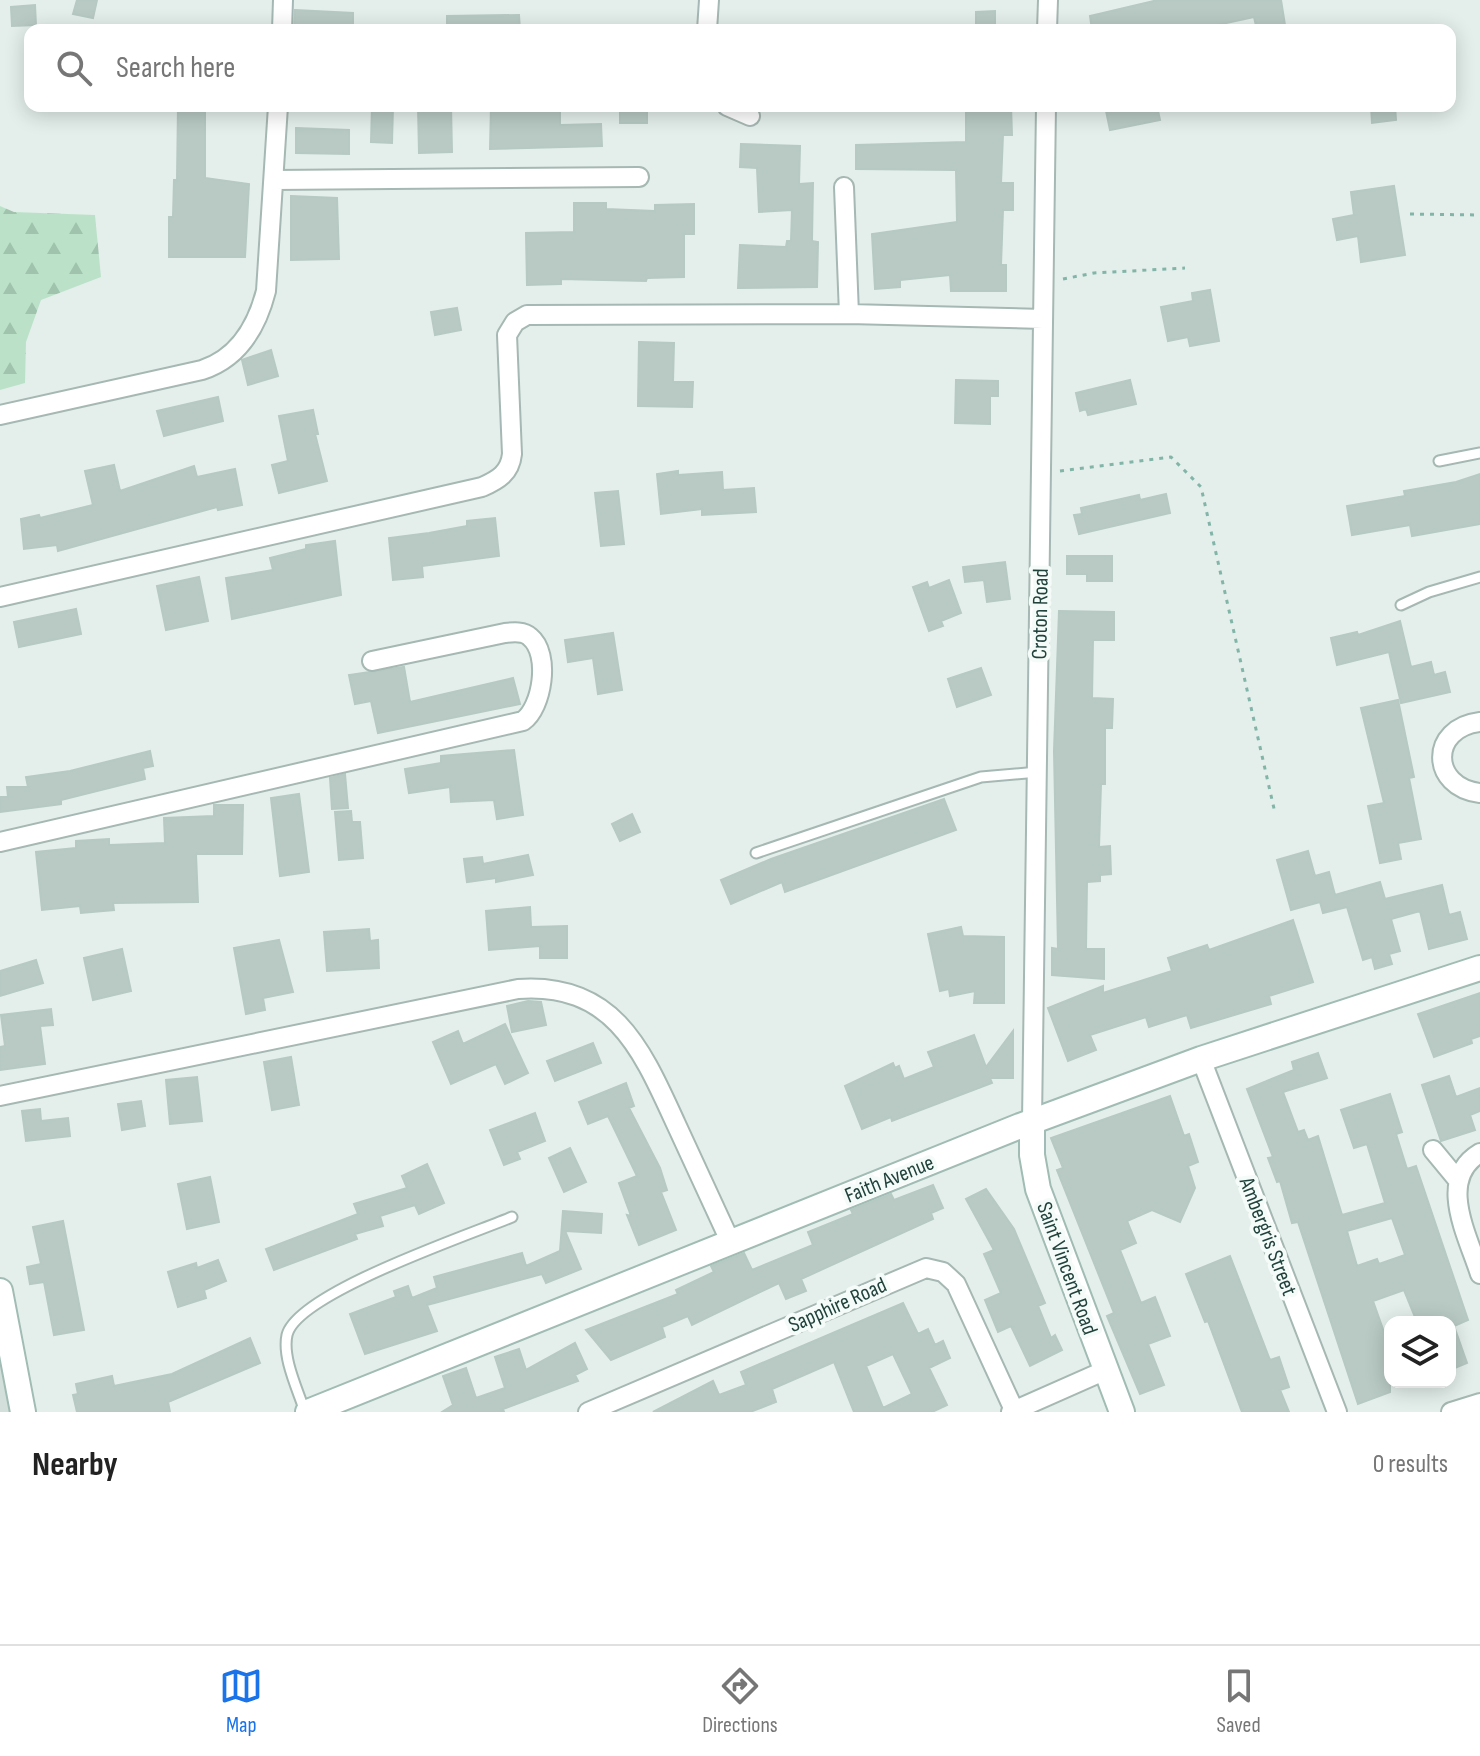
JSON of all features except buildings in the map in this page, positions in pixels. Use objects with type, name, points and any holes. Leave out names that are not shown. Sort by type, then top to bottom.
[{"type":"street","points":[[282,24],[283,0]]},
{"type":"street","points":[[707,24],[709,0]]},
{"type":"street","points":[[1047,24],[1048,0]]},
{"type":"street","points":[[0,415],[220,364],[236,350],[260,314],[268,276],[278,112]]},
{"type":"street","points":[[741,112],[750,116]]},
{"type":"street","name":"Croton Road","points":[[1032,1121],[1046,112]]},
{"type":"street","points":[[274,180],[639,177]]},
{"type":"street","points":[[844,187],[849,314]]},
{"type":"street","points":[[0,597],[482,487],[496,481],[508,468],[512,454],[507,335],[515,322],[527,315],[849,314],[1043,319]]},
{"type":"street","points":[[0,842],[523,721],[536,708],[540,661],[535,643],[523,633],[505,633],[372,661]]},
{"type":"street","points":[[1480,722],[1456,728],[1448,735],[1443,760],[1449,780],[1468,792],[1480,793]]},
{"type":"street","name":"Faith Avenue","points":[[306,1412],[1032,1121],[1201,1059],[1480,968]]},
{"type":"street","points":[[0,1096],[518,989],[556,990],[599,1007],[634,1041],[730,1241]]},
{"type":"street","name":"Ambergris Street","points":[[1201,1059],[1337,1412]]},
{"type":"street","name":"Saint Vincent Road","points":[[1032,1121],[1032,1155],[1038,1189],[1122,1412]]},
{"type":"street","points":[[1433,1150],[1457,1179]]},
{"type":"street","points":[[1480,1153],[1462,1168],[1457,1179],[1459,1205],[1480,1274]]},
{"type":"street","name":"Sapphire Road","points":[[588,1412],[926,1268],[943,1272],[956,1284],[1012,1411]]},
{"type":"street","points":[[0,1291],[23,1412]]},
{"type":"street","points":[[1012,1411],[1106,1370]]},
{"type":"street","points":[[1451,1412],[1480,1403]]},
{"type":"lane","points":[[1439,461],[1480,453]]},
{"type":"lane","points":[[1401,605],[1429,592],[1480,577]]},
{"type":"lane","points":[[756,853],[981,777],[1038,772]]},
{"type":"lane","points":[[306,1412],[288,1357],[287,1334],[298,1315],[331,1292],[512,1217]]},
{"type":"path","points":[[1410,214],[1480,215]]},
{"type":"path","points":[[1043,283],[1094,273],[1185,268]]},
{"type":"path","points":[[1041,473],[1171,457],[1201,487],[1275,813]]},
{"type":"shaded area","points":[[0,1352],[12,1412],[0,1412]]},
{"type":"green space","points":[[0,206],[14,212],[95,215],[101,277],[41,300],[26,342],[25,383],[0,390]]}]
